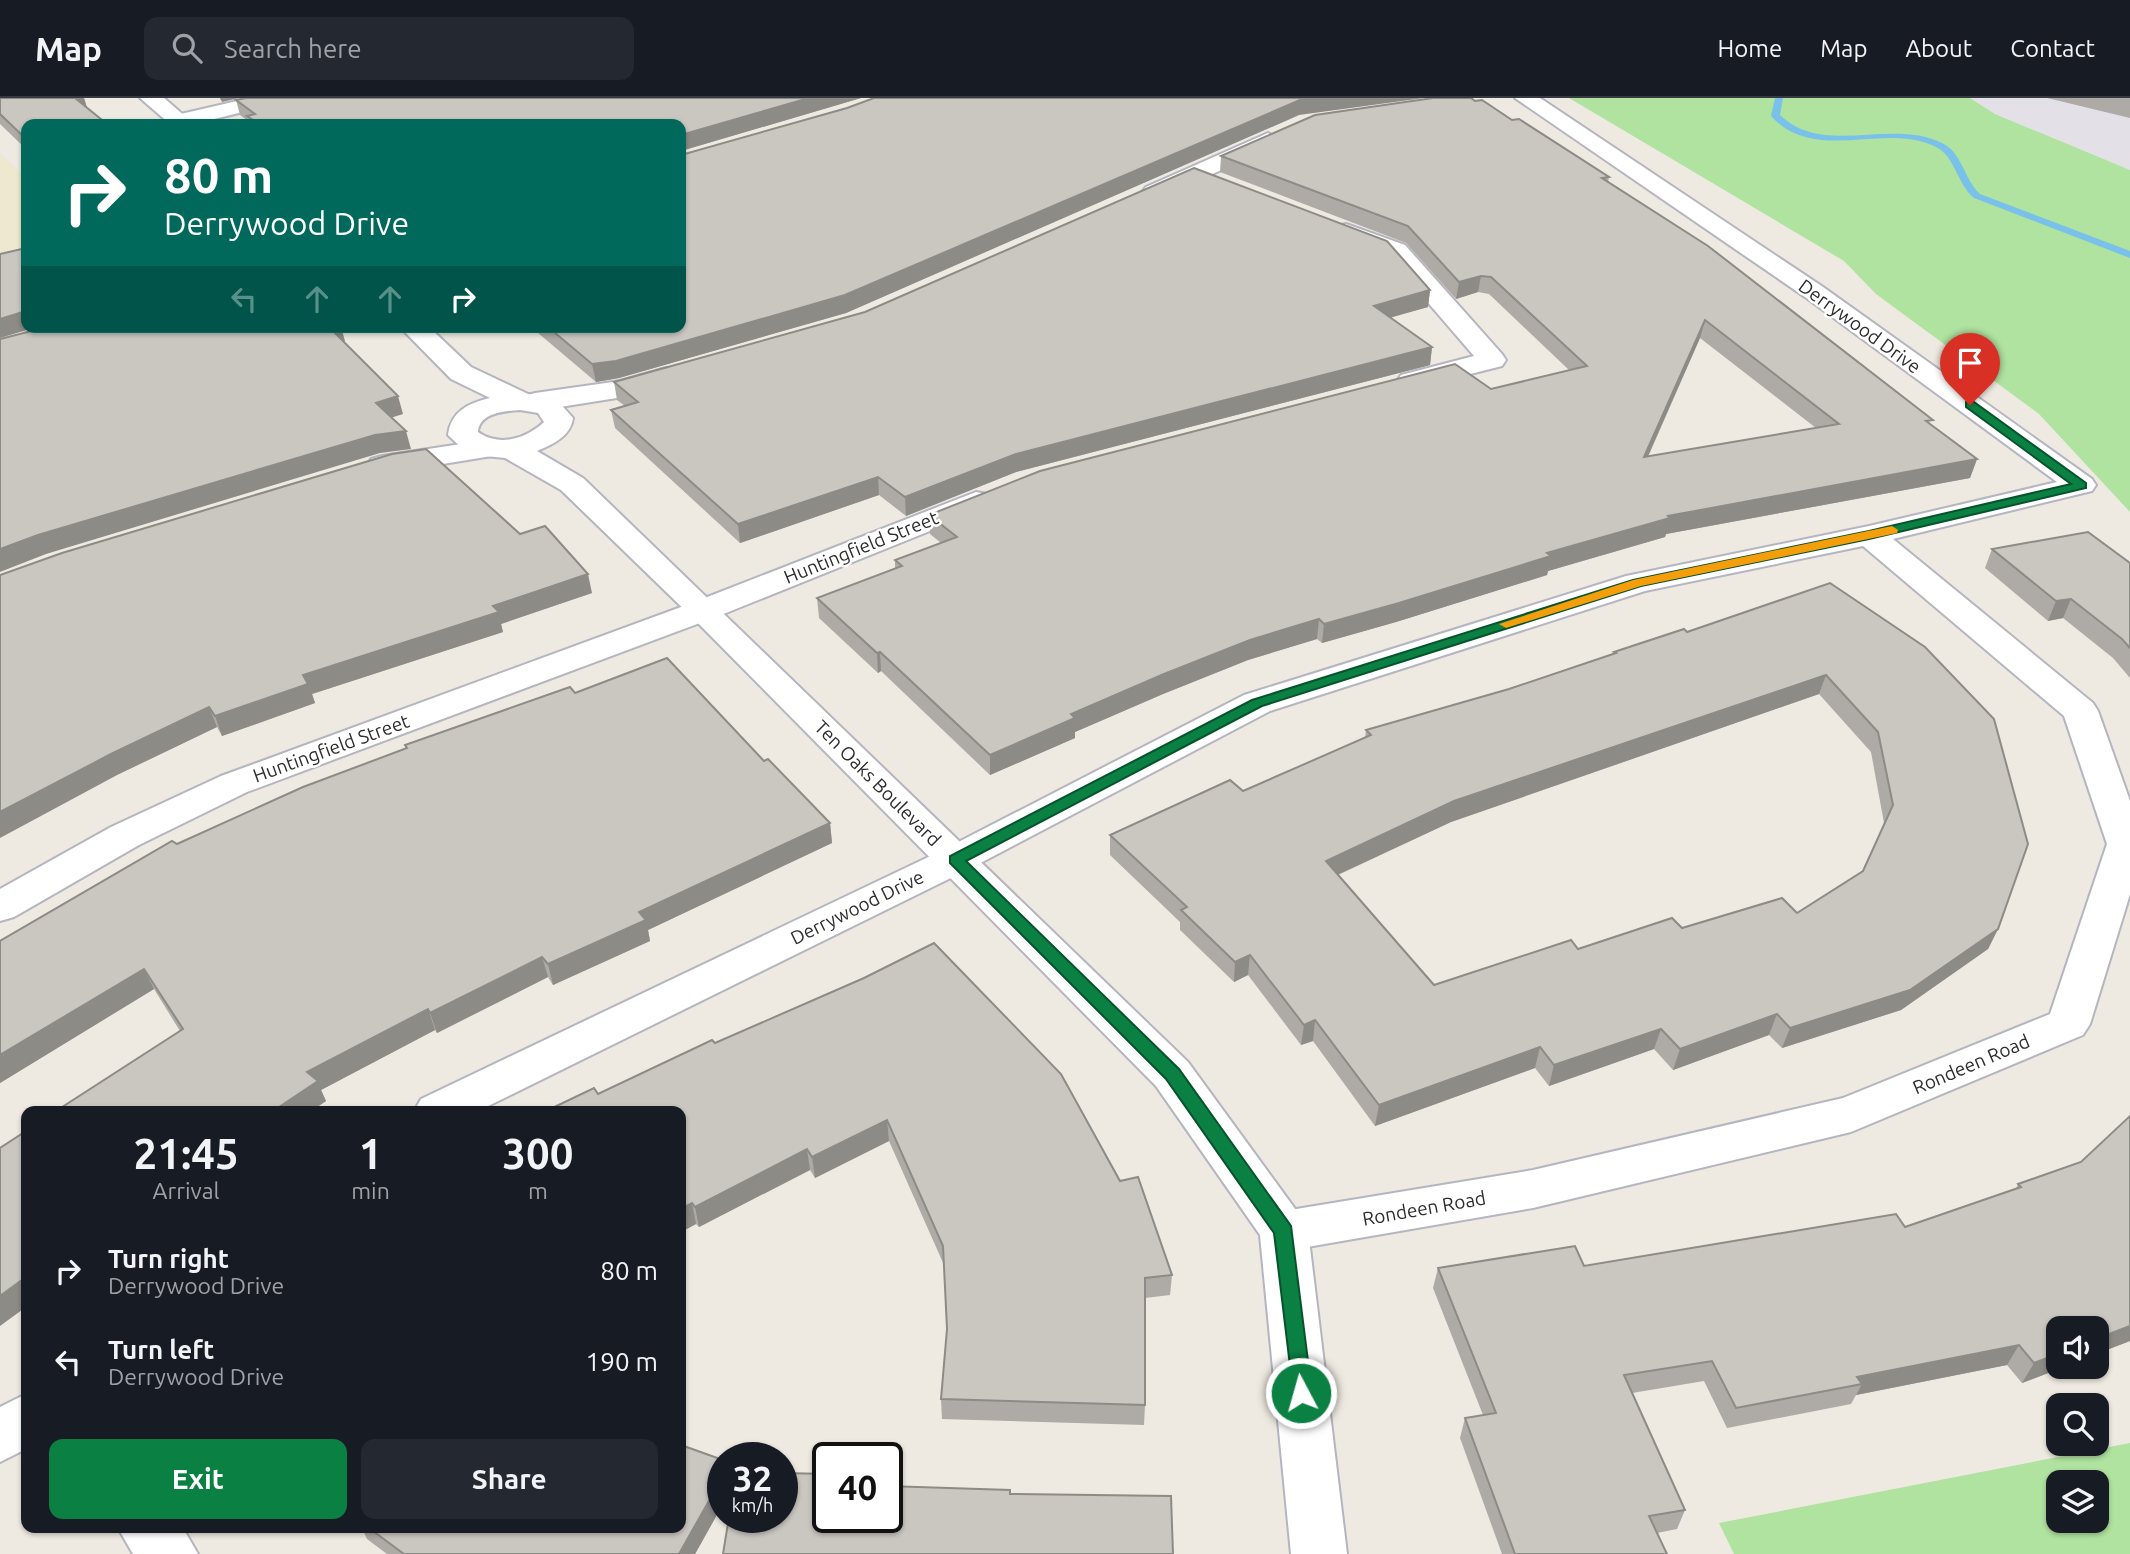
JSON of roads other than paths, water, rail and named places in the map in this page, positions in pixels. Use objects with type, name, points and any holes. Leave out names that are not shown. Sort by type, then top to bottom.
[{"type":"street","points":[[150,98],[176,119]]},
{"type":"street","points":[[196,119],[277,98]]},
{"type":"street","name":"Derrywood Drive","points":[[447,1106],[955,860],[1257,703],[1638,583],[1869,535],[2081,485],[1814,292],[1526,98]]},
{"type":"street","points":[[1133,201],[1295,128]]},
{"type":"street","points":[[1196,174],[1233,188]]},
{"type":"street","points":[[1321,222],[1396,250],[1492,360],[1386,387]]},
{"type":"street","points":[[419,333],[461,373],[527,402],[555,411],[559,418],[555,429]]},
{"type":"street","points":[[393,462],[471,416],[504,402],[527,402],[623,389],[688,370]]},
{"type":"street","points":[[461,373],[471,416]]},
{"type":"street","points":[[352,474],[393,462],[527,445],[623,389]]},
{"type":"street","name":"Ten Oaks Boulevard","points":[[471,416],[462,427],[463,435],[480,446],[502,448],[572,484]]},
{"type":"street","name":"Ten Oaks Boulevard","points":[[555,429],[553,451],[572,484],[704,610],[1172,1074],[1284,1231],[1319,1554]]},
{"type":"street","name":"Huntingfield Street","points":[[0,907],[125,836],[234,784],[704,610],[1002,491]]},
{"type":"street","name":"Rondeen Road","points":[[1284,1231],[1533,1189],[1851,1114],[2068,1024],[2126,844],[2080,711],[1869,535]]},
{"type":"street","points":[[0,1438],[21,1422]]},
{"type":"street","points":[[151,1533],[170,1554]]},
{"type":"waterway","points":[[1779,98],[1775,116],[1791,130],[1821,137],[1900,137],[1936,143],[1950,153],[1965,184],[1977,196],[2130,255]]}]
